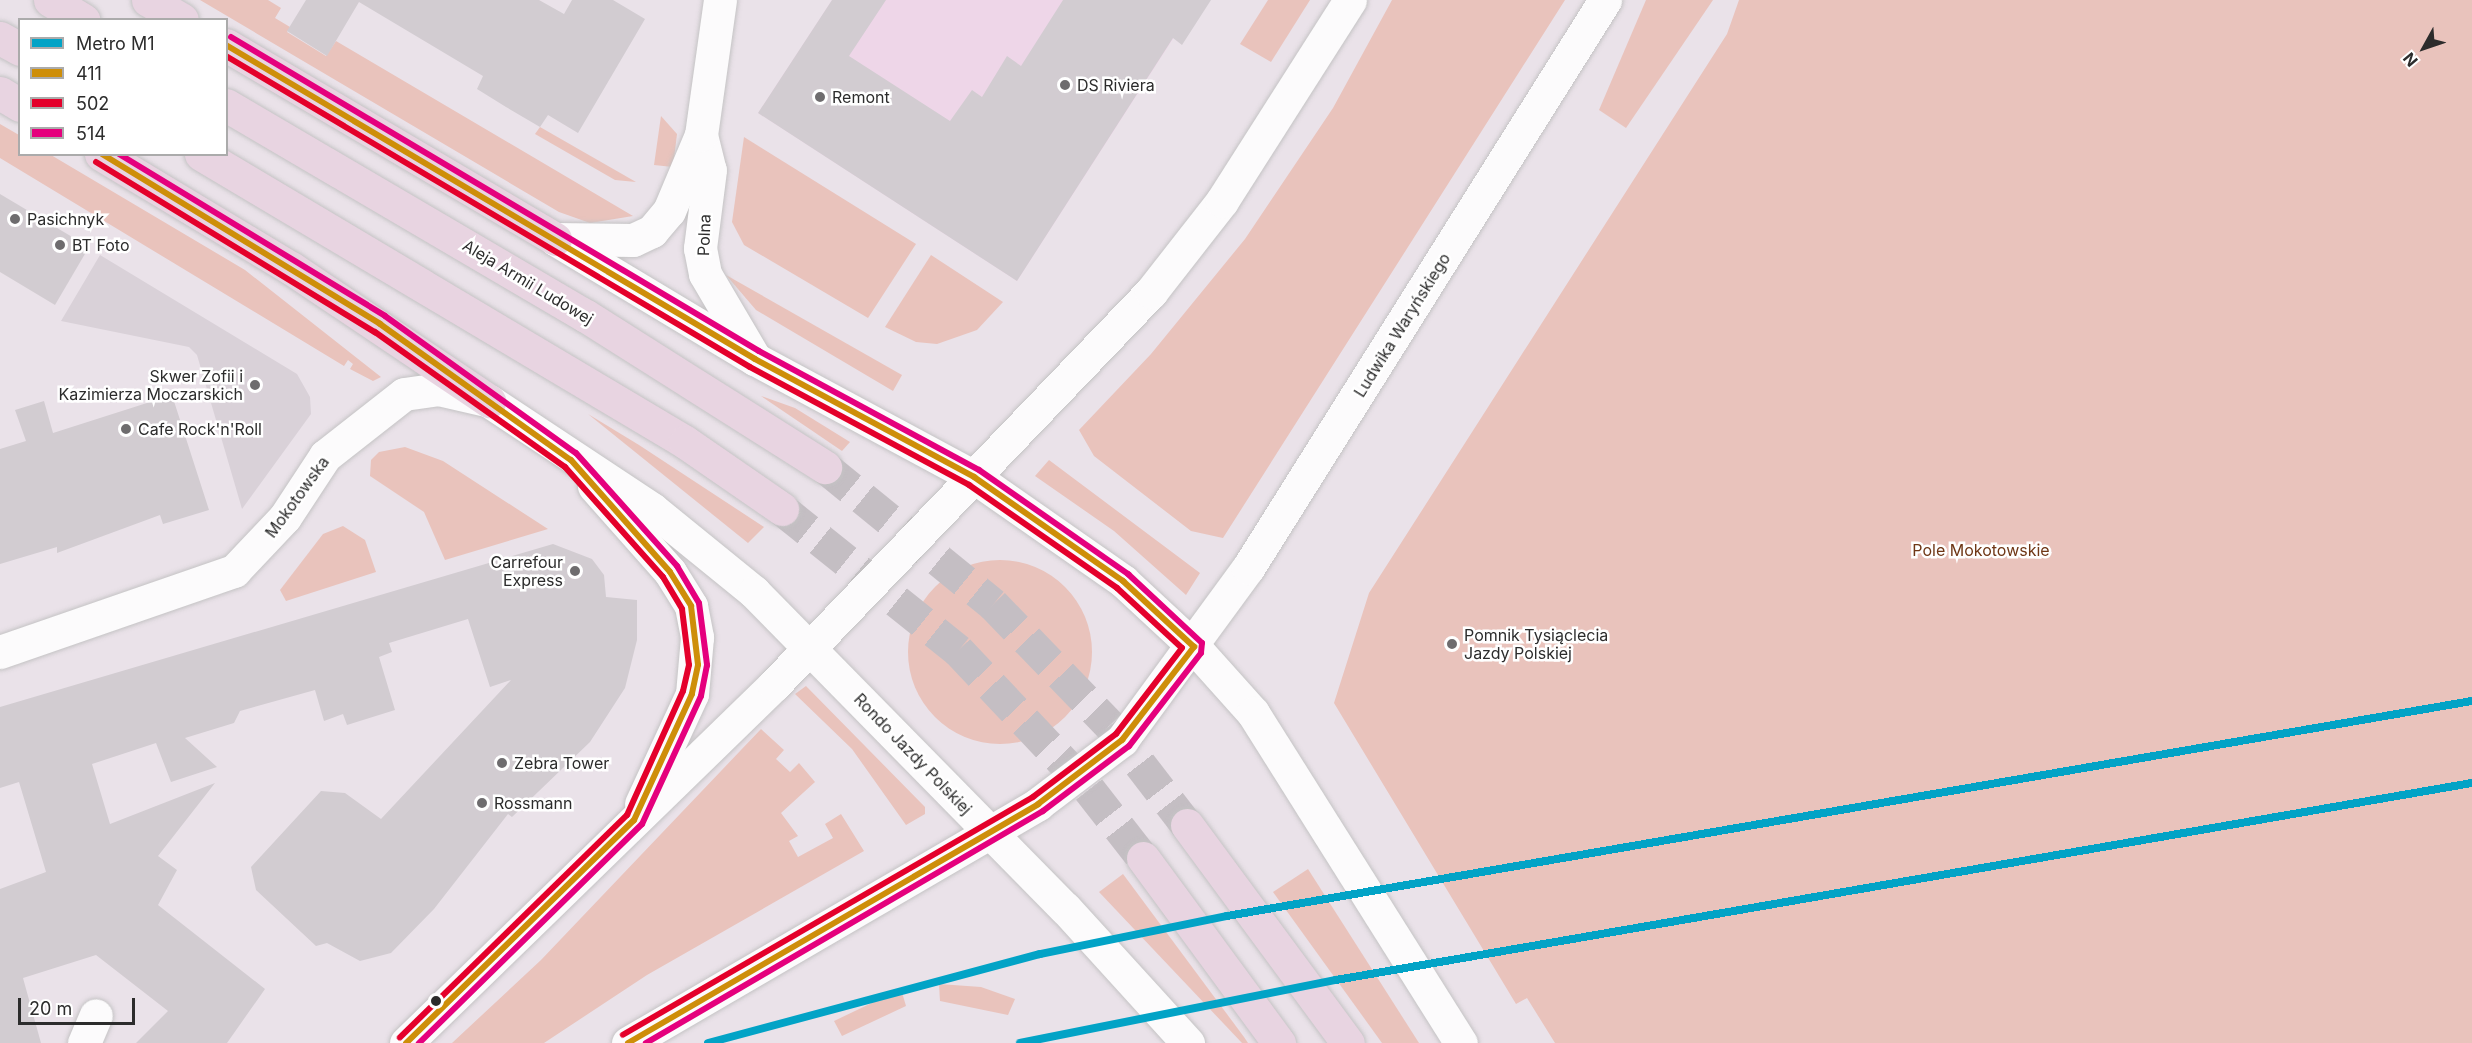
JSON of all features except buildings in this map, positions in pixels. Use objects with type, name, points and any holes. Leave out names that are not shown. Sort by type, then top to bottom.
[{"type":"main road","points":[[50,0],[80,18]]},
{"type":"main road","points":[[148,0],[179,18]]},
{"type":"main road","name":"Polna","points":[[555,239],[621,243],[652,231],[674,202],[683,167],[701,135],[720,0]]},
{"type":"main road","points":[[406,1043],[810,647],[974,477],[1191,244],[1350,0]]},
{"type":"main road","name":"Ludwika Waryńskiego","points":[[1194,647],[1605,0]]},
{"type":"main road","points":[[0,38],[18,48]]},
{"type":"main road","points":[[228,46],[755,359],[974,477],[1123,581],[1194,647],[1265,730],[1461,1043]]},
{"type":"main road","points":[[0,93],[18,104]]},
{"type":"main road","name":"Aleja Armii Ludowej","points":[[228,106],[596,322],[825,467]]},
{"type":"main road","name":"Polna","points":[[701,135],[710,171],[700,248],[705,274],[755,359]]},
{"type":"main road","points":[[104,156],[291,268],[489,401],[571,460],[670,572],[691,606],[697,637],[692,694],[634,820]]},
{"type":"main road","points":[[204,156],[685,442],[782,509]]},
{"type":"main road","name":"Mokotowska","points":[[0,652],[234,571],[285,517],[325,456],[372,414],[404,394],[438,389],[489,401]]},
{"type":"main road","name":"Rondo Jazdy Polskiej","points":[[571,460],[652,509],[737,578],[810,647],[990,832],[1188,1043]]},
{"type":"main road","points":[[628,1043],[990,832],[1082,773],[1122,740],[1194,647]]},
{"type":"main road","points":[[1186,825],[1348,1043]]},
{"type":"main road","points":[[1143,858],[1279,1043]]},
{"type":"shaded area","points":[[832,0],[1198,0],[1017,281],[758,113]]},
{"type":"shaded area","name":"Skwer Zofii i Kazimierza Moczarskich","points":[[100,255],[297,374],[310,397],[311,414],[242,509],[197,355],[189,347],[61,321]]},
{"type":"green space","points":[[200,0],[268,0],[281,8],[275,18],[290,27],[287,32],[326,56],[336,41],[633,216],[590,223],[559,212]]},
{"type":"green space","points":[[1268,0],[1310,0],[1271,62],[1240,44]]},
{"type":"green space","points":[[1392,0],[1565,0],[1223,538],[1191,531],[1094,456],[1079,430],[1151,354],[1245,239],[1333,108]]},
{"type":"green space","points":[[1646,0],[1713,0],[1626,128],[1599,110]]},
{"type":"green space","name":"Pole Mokotowskie","points":[[1739,0],[2472,0],[2472,1043],[1555,1043],[1527,998],[1516,1004],[1334,703],[1369,593],[1727,34]]},
{"type":"green space","points":[[661,116],[677,134],[673,167],[654,165]]},
{"type":"green space","points":[[0,124],[18,134],[18,156],[53,156],[245,270],[381,377],[373,381],[350,369],[353,364],[348,360],[344,366],[0,158]]},
{"type":"green space","points":[[540,127],[636,182],[615,180],[535,134]]},
{"type":"green space","points":[[744,137],[916,244],[868,318],[744,245],[732,222]]},
{"type":"green space","points":[[931,255],[1003,302],[977,330],[937,344],[916,342],[885,327]]},
{"type":"green space","points":[[726,275],[902,375],[893,391],[756,310]]},
{"type":"green space","points":[[761,396],[795,408],[850,442],[842,451]]},
{"type":"green space","points":[[588,414],[639,445],[764,527],[748,543]]},
{"type":"green space","points":[[405,447],[443,461],[548,529],[445,560],[424,512],[370,476],[371,460],[379,452]]},
{"type":"green space","points":[[1049,460],[1200,573],[1186,595],[1114,531],[1035,476]]},
{"type":"green space","points":[[343,526],[365,540],[376,572],[286,601],[280,590],[323,534]]},
{"type":"green space","points":[[1000,560],[1035,567],[1065,587],[1085,617],[1092,652],[1085,687],[1065,717],[1035,737],[1000,744],[965,737],[935,717],[915,687],[908,652],[915,617],[935,587],[965,567]]},
{"type":"green space","points":[[806,686],[925,807],[925,814],[906,825],[852,749],[795,694]]},
{"type":"green space","points":[[761,729],[784,750],[776,759],[790,772],[799,763],[815,782],[781,813],[798,836],[789,841],[798,857],[833,838],[825,824],[841,814],[864,851],[647,975],[544,1043],[452,1043],[541,960]]},
{"type":"green space","points":[[1308,869],[1419,1043],[1382,1043],[1273,892]]},
{"type":"green space","points":[[1123,874],[1248,1043],[1242,1043],[1099,892]]},
{"type":"green space","points":[[939,984],[981,987],[1015,999],[1008,1015],[940,1001]]},
{"type":"green space","points":[[901,989],[906,1006],[842,1036],[834,1021]]},
{"type":"tunnel","points":[[825,467],[993,604],[1110,725],[1187,825]]},
{"type":"tunnel","points":[[782,509],[958,650],[1089,789],[1143,858]]},
{"type":"metro line","name":"M1","points":[[708,1043],[1040,954],[1227,916],[2472,701]]},
{"type":"metro line","name":"M1","points":[[1020,1043],[1336,980],[2472,783]]},
{"type":"transit line","name":"514","points":[[231,37],[759,351],[979,470],[1128,574],[1202,643],[1201,653],[1129,746],[1043,811],[646,1043]]},
{"type":"transit line","name":"411","points":[[228,46],[755,359],[974,477],[1123,581],[1194,647]]},
{"type":"transit line","name":"502","points":[[228,57],[750,367],[969,485],[1117,588],[1182,648],[1116,734],[1033,797],[623,1035]]},
{"type":"transit line","name":"411","points":[[105,156],[380,324],[571,460],[670,572],[691,606],[698,665],[692,694],[634,820],[406,1043]]},
{"type":"transit line","name":"514","points":[[122,156],[385,316],[576,453],[677,566],[699,603],[707,665],[701,696],[642,824],[419,1043]]},
{"type":"transit line","name":"502","points":[[96,162],[375,332],[565,467],[663,577],[682,609],[689,665],[683,691],[627,815],[400,1037]]},
{"type":"transit line","name":"411","points":[[628,1043],[1038,804],[1122,740],[1194,647]]},
{"type":"place","name":"DS Riviera","points":[[1065,85]]},
{"type":"place","name":"Remont","points":[[820,97]]},
{"type":"place","name":"Pasichnyk","points":[[15,219]]},
{"type":"place","name":"BT Foto","points":[[60,245]]},
{"type":"place","name":"Skwer Zofii i Kazimierza Moczarskich","points":[[255,385]]},
{"type":"place","name":"Cafe Rock'n'Roll","points":[[126,429]]},
{"type":"place","name":"Carrefour Express","points":[[575,571]]},
{"type":"place","name":"Pomnik Tysiąclecia Jazdy Polskiej","points":[[1452,644]]},
{"type":"place","name":"Zebra Tower","points":[[502,763]]},
{"type":"place","name":"Rossmann","points":[[482,803]]}]
